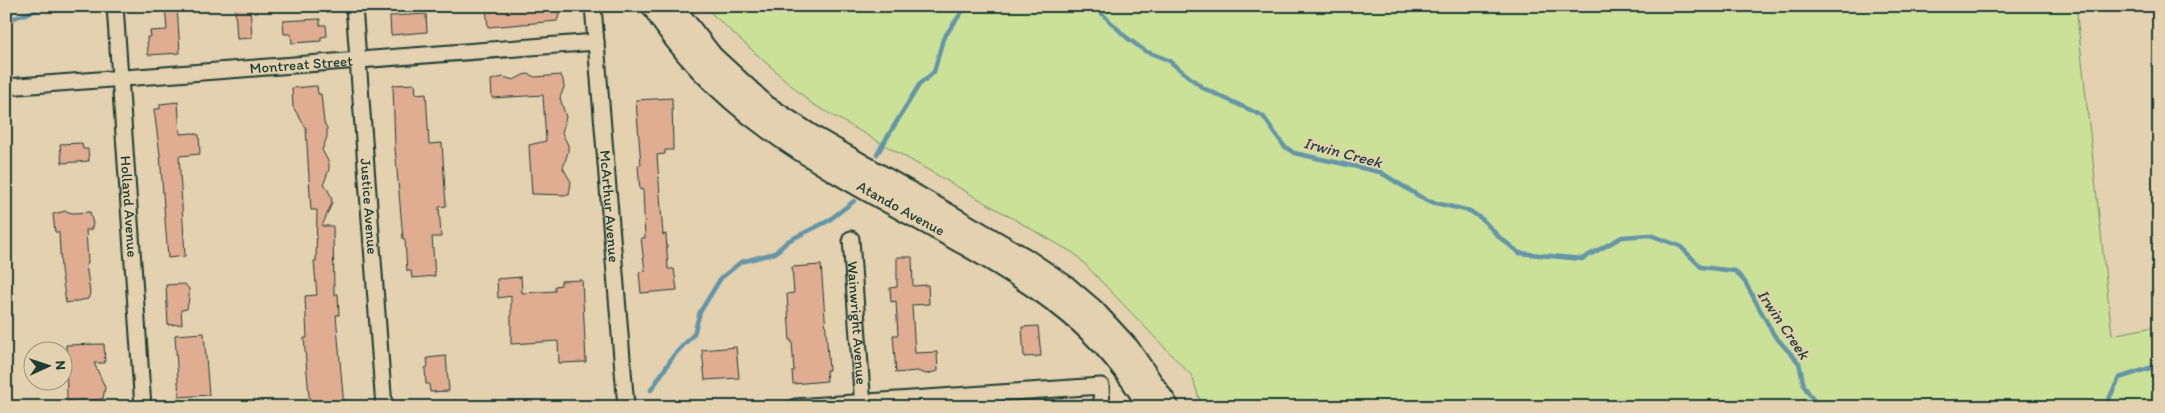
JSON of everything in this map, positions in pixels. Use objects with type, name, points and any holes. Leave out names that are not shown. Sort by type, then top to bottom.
[{"type":"main road","name":"Atando Avenue","points":[[653,6],[700,68],[755,120],[804,152],[1014,273],[1062,305],[1110,353],[1149,407]]},
{"type":"main road","name":"Atando Avenue","points":[[672,6],[712,58],[737,83],[773,112],[1023,258],[1066,287],[1093,310],[1128,348],[1168,407]]},
{"type":"street","name":"Holland Avenue","points":[[115,6],[143,407]]},
{"type":"street","name":"Justice Avenue","points":[[354,6],[384,407]]},
{"type":"street","name":"McArthur Avenue","points":[[593,6],[626,407]]},
{"type":"street","name":"Montreat Street","points":[[6,87],[596,42]]},
{"type":"street","name":"Wainwright Avenue","points":[[850,239],[863,404]]},
{"type":"street","points":[[795,407],[863,404],[1101,386],[1102,407]]},
{"type":"green space","points":[[708,6],[2076,6],[2112,335],[2159,326],[2159,407],[1202,407],[1192,376],[1075,254],[811,103],[712,14]]},
{"type":"building","points":[[165,6],[177,6],[180,53],[148,55],[147,37],[151,37],[150,31],[167,30]]},
{"type":"building","points":[[558,6],[559,15],[557,21],[488,27],[486,8]]},
{"type":"building","points":[[250,7],[252,38],[237,39],[235,8]]},
{"type":"building","points":[[426,14],[427,32],[391,35],[390,16]]},
{"type":"building","points":[[320,19],[320,25],[326,25],[327,36],[321,37],[321,41],[292,43],[291,34],[284,34],[283,21]]},
{"type":"building","points":[[528,74],[535,77],[561,75],[563,80],[564,87],[560,98],[566,117],[562,133],[568,145],[568,152],[563,168],[571,182],[569,195],[532,194],[529,145],[546,141],[543,95],[492,98],[491,80],[503,77],[514,80]]},
{"type":"building","points":[[415,84],[416,94],[426,93],[429,144],[442,143],[446,206],[439,207],[441,237],[432,237],[435,276],[412,278],[411,271],[407,271],[405,239],[403,239],[395,147],[393,85]]},
{"type":"building","points":[[317,86],[318,94],[321,94],[324,123],[327,128],[327,137],[322,150],[329,163],[329,169],[324,183],[331,196],[332,203],[322,226],[333,226],[334,294],[338,294],[339,315],[336,315],[344,407],[310,407],[304,338],[307,338],[305,296],[317,295],[314,261],[316,261],[317,210],[311,210],[306,128],[293,107],[292,88]]},
{"type":"building","points":[[672,98],[673,150],[665,150],[665,154],[657,155],[663,235],[666,234],[668,269],[674,269],[677,290],[641,293],[639,272],[645,271],[641,238],[645,238],[643,189],[640,190],[638,165],[641,165],[636,100]]},
{"type":"building","points":[[178,102],[180,134],[193,133],[199,135],[200,154],[179,156],[185,256],[168,258],[160,155],[154,109],[160,109],[160,104]]},
{"type":"building","points":[[82,143],[83,149],[88,149],[89,161],[62,163],[60,144]]},
{"type":"building","points":[[66,211],[72,213],[90,212],[93,224],[91,230],[86,230],[88,264],[86,264],[90,293],[88,299],[66,303],[61,269],[59,232],[55,232],[53,214]]},
{"type":"building","points":[[897,257],[912,257],[913,286],[928,285],[929,304],[912,305],[915,353],[937,352],[938,371],[926,374],[917,371],[896,373],[893,335],[898,335],[896,301],[891,302],[890,288],[897,287]]},
{"type":"building","points":[[821,265],[829,370],[826,370],[827,381],[793,384],[792,341],[790,341],[787,294],[794,293],[792,267]]},
{"type":"building","points":[[521,277],[522,293],[555,291],[555,286],[561,285],[561,281],[582,280],[586,362],[559,363],[558,341],[511,344],[511,296],[498,298],[497,279]]},
{"type":"building","points":[[185,284],[189,289],[189,298],[187,309],[181,310],[182,324],[168,325],[166,285]]},
{"type":"building","points":[[1038,326],[1041,356],[1024,357],[1022,327]]},
{"type":"building","points":[[204,333],[209,395],[179,397],[175,335]]},
{"type":"building","points":[[104,344],[105,363],[94,363],[105,387],[103,399],[67,401],[67,390],[72,390],[72,345]]},
{"type":"building","points":[[736,347],[739,378],[705,380],[702,350]]},
{"type":"building","points":[[446,356],[449,391],[430,392],[429,384],[426,384],[425,368],[428,367],[427,358]]},
{"type":"waterway","points":[[6,21],[48,6]]},
{"type":"waterway","points":[[877,154],[919,85],[934,72],[943,39],[966,6]]},
{"type":"waterway","name":"Irwin Creek","points":[[1094,6],[1126,37],[1145,51],[1168,60],[1203,88],[1263,116],[1284,146],[1294,153],[1380,172],[1427,201],[1470,211],[1482,219],[1498,236],[1519,253],[1582,259],[1622,237],[1650,235],[1680,246],[1701,267],[1735,271],[1745,282],[1774,335],[1799,363],[1804,386],[1818,407]]},
{"type":"waterway","points":[[651,390],[674,355],[694,334],[700,312],[721,278],[741,262],[775,253],[788,241],[828,221],[854,201]]},
{"type":"waterway","points":[[2105,407],[2119,378],[2159,365]]}]
